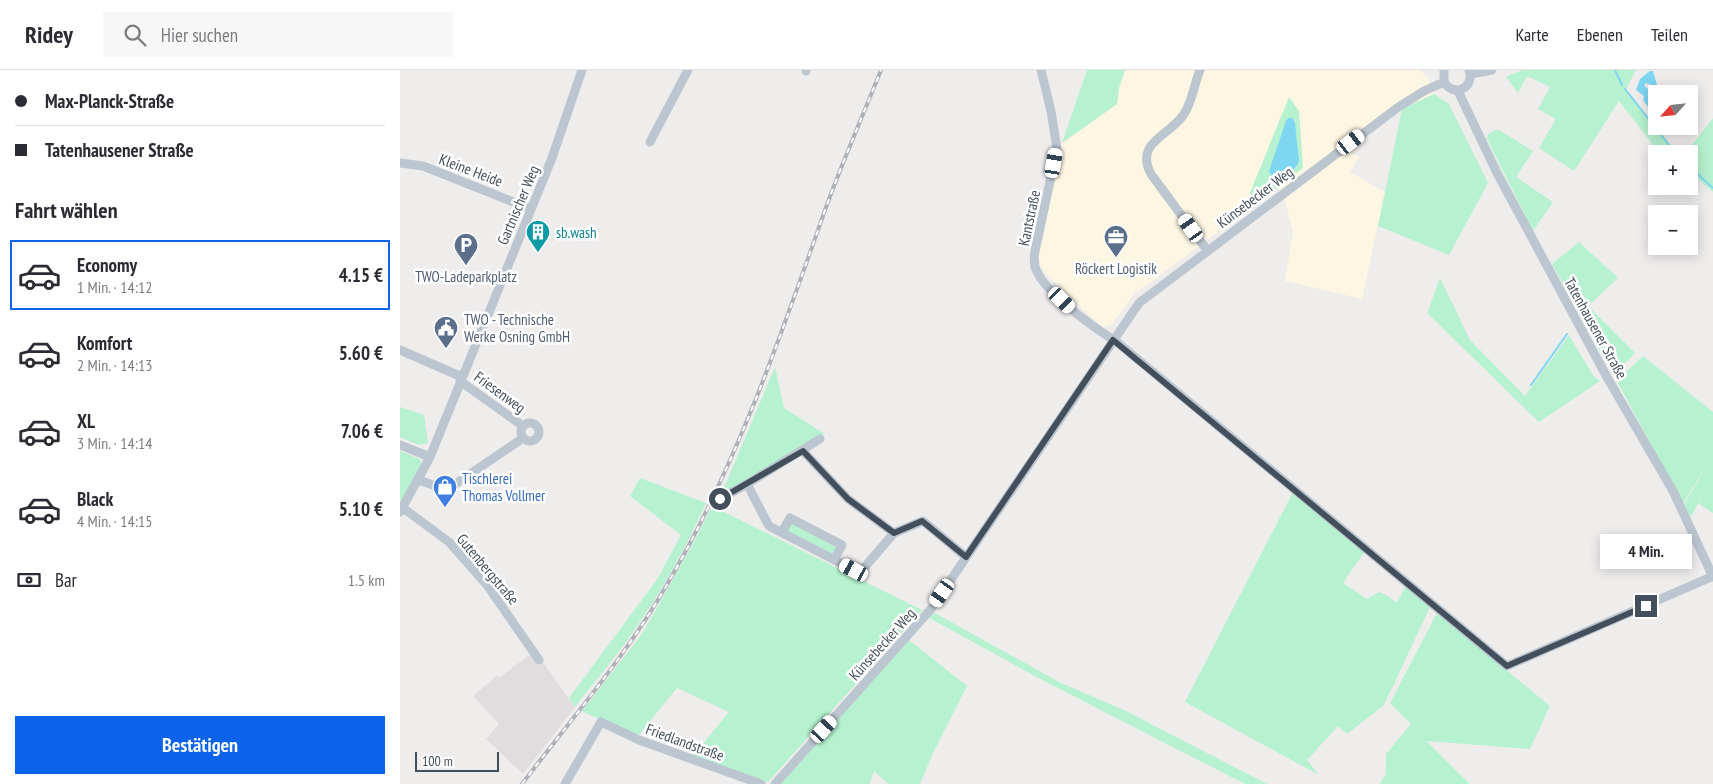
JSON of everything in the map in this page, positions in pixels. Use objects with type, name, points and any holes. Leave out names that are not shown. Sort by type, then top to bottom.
[{"type":"street","name":"Gartnischer Weg","points":[[402,510],[430,456],[552,158],[582,70]]},
{"type":"street","points":[[650,142],[688,70]]},
{"type":"street","name":"Kantstraße","points":[[1041,70],[1057,149],[1034,251],[1036,268],[1050,288],[1075,312],[1113,340],[1507,666],[1558,644]]},
{"type":"street","points":[[1200,70],[1186,112],[1176,124],[1153,142],[1147,152],[1146,165],[1207,250]]},
{"type":"street","points":[[1444,70],[1444,82],[1450,89],[1458,91],[1466,87],[1471,79],[1470,72],[1492,70]]},
{"type":"street","name":"Künsebecker Weg","points":[[775,784],[931,609],[1139,303],[1397,108],[1424,91],[1444,82]]},
{"type":"street","name":"Tatenhausener Straße","points":[[1458,91],[1497,173],[1608,378],[1673,491],[1713,577],[1558,644]]},
{"type":"street","name":"Kleine Heide","points":[[400,163],[423,166],[531,209]]},
{"type":"street","name":"Friesenweg","points":[[400,350],[461,379],[524,426]]},
{"type":"street","name":"Friesenweg","points":[[532,423],[537,426],[538,437],[528,441],[523,438],[521,433],[524,426],[532,423]]},
{"type":"street","name":"Friesenweg","points":[[419,480],[438,488],[451,487],[523,438]]},
{"type":"street","points":[[720,499],[803,451],[820,439]]},
{"type":"street","points":[[400,445],[430,456]]},
{"type":"street","points":[[803,451],[848,499],[894,533]]},
{"type":"street","points":[[747,484],[769,526],[854,570],[863,569],[894,533],[922,521],[966,557]]},
{"type":"street","name":"Gutenbergstraße","points":[[402,510],[449,542],[487,585],[539,660]]},
{"type":"street","points":[[782,532],[790,518],[842,545],[834,560]]},
{"type":"street","name":"Friedlandstraße","points":[[564,784],[601,722],[639,740],[761,784]]},
{"type":"shaded area","points":[[1125,70],[1420,70],[1428,78],[1434,94],[1402,109],[1346,151],[1359,157],[1350,172],[1385,192],[1362,299],[1285,281],[1293,233],[1284,196],[1278,187],[1303,167],[1250,193],[1257,203],[1134,294],[1110,326],[1102,327],[1044,272],[1037,256],[1062,143],[1117,104],[1119,88]]},
{"type":"shaded area","points":[[535,651],[575,707],[523,774],[486,739],[499,724],[473,696],[498,675],[500,677]]},
{"type":"green space","points":[[1087,70],[1125,70],[1119,88],[1117,104],[1062,143]]},
{"type":"green space","points":[[1522,70],[1636,70],[1626,89],[1648,116],[1648,135],[1663,135],[1671,145],[1653,145],[1619,101],[1574,171],[1539,148],[1556,119],[1538,109],[1550,87],[1527,76],[1518,93],[1506,77]]},
{"type":"green space","points":[[1434,94],[1449,104],[1488,183],[1449,255],[1378,226],[1402,109]]},
{"type":"green space","points":[[1289,97],[1299,111],[1303,168],[1257,203],[1250,193]]},
{"type":"green space","points":[[1713,118],[1713,192],[1698,179],[1698,145],[1692,145]]},
{"type":"green space","points":[[1499,130],[1533,151],[1516,177],[1553,202],[1533,231],[1487,139],[1488,134]]},
{"type":"green space","points":[[1579,242],[1618,278],[1588,306],[1635,353],[1613,375],[1552,264]]},
{"type":"green space","points":[[1440,278],[1470,340],[1525,396],[1569,335],[1594,377],[1600,381],[1539,422],[1427,313]]},
{"type":"green space","points":[[1643,356],[1713,412],[1713,513],[1699,504],[1704,494],[1690,518],[1684,505],[1710,459],[1683,504],[1617,381]]},
{"type":"green space","points":[[775,367],[784,408],[825,434],[721,495]]},
{"type":"green space","points":[[400,407],[424,415],[428,443],[418,445],[400,437]]},
{"type":"green space","points":[[400,451],[420,459],[421,463],[402,502],[400,501]]},
{"type":"green space","points":[[640,478],[706,503],[682,553],[654,601],[626,642],[575,707],[569,698],[658,578],[681,535],[630,496]]},
{"type":"green space","points":[[1293,492],[1365,551],[1343,583],[1367,599],[1379,592],[1397,603],[1406,585],[1431,605],[1384,705],[1347,734],[1338,726],[1307,760],[1319,775],[1185,702]]},
{"type":"green space","points":[[712,506],[922,610],[768,782],[693,756],[729,712],[677,688],[637,737],[582,711],[642,634]]},
{"type":"green space","points":[[791,523],[834,546],[836,548],[835,553],[832,554],[788,533],[787,530]]},
{"type":"green space","points":[[933,612],[1059,682],[1126,711],[1267,784],[1245,784],[1044,681],[929,618]]},
{"type":"green space","points":[[1437,613],[1550,706],[1530,749],[1426,741],[1470,784],[1380,784],[1386,774],[1386,754],[1411,724],[1390,703]]},
{"type":"green space","points":[[909,640],[967,686],[933,753],[920,784],[888,784],[874,771],[869,784],[781,784]]},
{"type":"water","points":[[1650,71],[1653,71],[1657,85],[1646,83],[1644,86],[1648,88],[1648,107],[1643,100],[1644,96],[1636,90],[1640,79]]},
{"type":"water","points":[[1288,118],[1292,118],[1295,123],[1299,161],[1292,171],[1282,178],[1275,179],[1269,171]]},
{"type":"waterway","points":[[1615,70],[1622,85]]},
{"type":"waterway","points":[[1625,89],[1669,145]]},
{"type":"waterway","points":[[1698,174],[1713,188]]},
{"type":"waterway","points":[[1531,385],[1567,334]]},
{"type":"railway","points":[[522,784],[618,660],[653,608],[693,537],[736,447],[755,401],[844,159],[881,70]]},
{"type":"place","name":"sb.wash","points":[[538,253]]},
{"type":"place","name":"Röckert Logistik","points":[[1116,258]]},
{"type":"place","name":"TWO-Ladeparkplatz","points":[[466,266]]},
{"type":"place","name":"TWO - Technische Werke Osning GmbH","points":[[446,349]]},
{"type":"place","name":"Tischlerei Thomas Vollmer","points":[[445,508]]},
{"type":"route","points":[[720,499],[803,451],[848,499],[894,533],[922,521],[966,557],[1113,340],[1507,666],[1646,606]]}]
